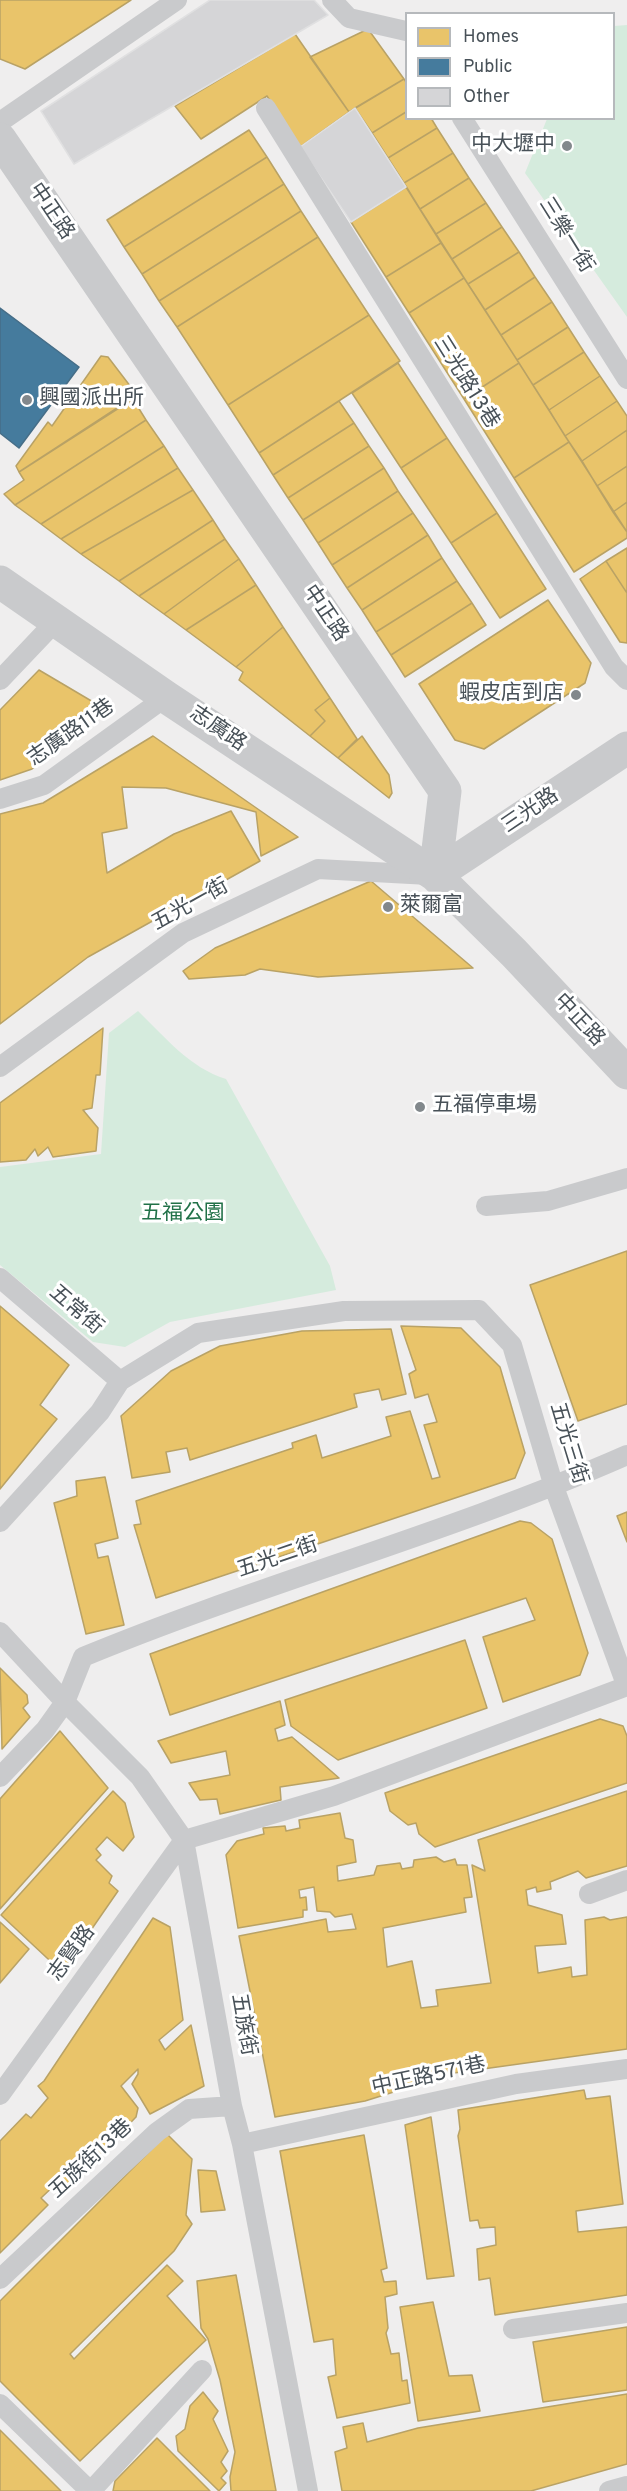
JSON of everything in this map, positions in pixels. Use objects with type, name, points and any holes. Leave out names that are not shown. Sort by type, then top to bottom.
[{"type":"street","name":"中正路","points":[[0,139],[445,790],[435,875],[514,953],[627,1073]]},
{"type":"street","name":"志廣路","points":[[0,582],[166,697],[435,875]]},
{"type":"street","name":"三光路","points":[[435,875],[627,748]]},
{"type":"lane","points":[[0,122],[177,0]]},
{"type":"lane","points":[[332,0],[349,18],[405,31]]},
{"type":"lane","name":"三光路13巷","points":[[266,108],[614,667],[627,680]]},
{"type":"lane","name":"三樂一街","points":[[463,120],[627,379]]},
{"type":"lane","points":[[0,680],[56,621]]},
{"type":"lane","name":"志廣路11巷","points":[[0,799],[44,785],[166,697]]},
{"type":"lane","name":"五光一街","points":[[0,1067],[183,933],[318,869],[435,875]]},
{"type":"lane","points":[[486,1206],[548,1201],[627,1178]]},
{"type":"lane","name":"五常街","points":[[0,1278],[120,1381]]},
{"type":"lane","name":"五光三街","points":[[0,1522],[100,1412],[120,1381],[198,1333],[344,1311],[479,1310],[512,1345],[554,1487],[627,1686],[334,1796],[184,1840]]},
{"type":"lane","name":"五光二街","points":[[0,1777],[45,1730],[65,1702],[83,1657],[152,1629],[554,1487],[627,1455]]},
{"type":"lane","name":"五族街","points":[[0,1632],[65,1702],[140,1777],[184,1840],[232,2106],[242,2144],[308,2491]]},
{"type":"lane","name":"志賢路","points":[[1,2090],[184,1840]]},
{"type":"lane","points":[[589,1894],[627,1880]]},
{"type":"lane","name":"中正路571巷","points":[[242,2144],[516,2084],[627,2069]]},
{"type":"lane","name":"五族街13巷","points":[[0,2279],[157,2132],[189,2109],[232,2106]]},
{"type":"lane","points":[[513,2329],[627,2313]]},
{"type":"lane","points":[[0,2404],[90,2491],[202,2370]]},
{"type":"lane","points":[[609,2491],[627,2486]]},
{"type":"green space","name":"中大壢中","points":[[627,25],[627,317],[525,173],[547,120],[615,120],[615,26]]},
{"type":"green space","name":"五福公園","points":[[138,1011],[189,1060],[226,1079],[330,1266],[336,1290],[170,1322],[125,1347],[93,1342],[0,1265],[0,1167],[101,1154],[109,1033]]},
{"type":"building: Homes","points":[[0,0],[131,0],[25,69],[0,59]]},
{"type":"building: Homes","points":[[368,29],[404,79],[349,112],[310,57]]},
{"type":"building: Homes","points":[[295,34],[349,112],[300,147],[267,96],[201,139],[175,106]]},
{"type":"building: Homes","points":[[405,80],[405,113],[372,133],[355,108]]},
{"type":"building: Homes","points":[[405,113],[405,120],[432,120],[437,128],[388,158],[372,133]]},
{"type":"building: Homes","points":[[437,128],[453,153],[404,183],[388,158]]},
{"type":"building: Homes","points":[[249,130],[267,157],[124,247],[107,220]]},
{"type":"building: Homes","points":[[453,153],[469,178],[420,209],[404,183]]},
{"type":"building: Homes","points":[[267,157],[284,184],[142,274],[124,247]]},
{"type":"building: Homes","points":[[469,178],[486,203],[436,234],[420,209]]},
{"type":"building: Homes","points":[[284,184],[301,211],[159,301],[142,274]]},
{"type":"building: Homes","points":[[406,187],[441,243],[386,277],[351,222]]},
{"type":"building: Homes","points":[[486,203],[502,227],[452,259],[436,234]]},
{"type":"building: Homes","points":[[301,211],[318,237],[177,327],[159,301]]},
{"type":"building: Homes","points":[[502,227],[519,252],[468,284],[452,259]]},
{"type":"building: Homes","points":[[318,237],[369,315],[228,405],[177,327]]},
{"type":"building: Homes","points":[[441,243],[464,278],[409,313],[386,277]]},
{"type":"building: Homes","points":[[519,252],[535,277],[485,310],[468,284]]},
{"type":"building: Homes","points":[[535,277],[552,302],[501,335],[485,310]]},
{"type":"building: Homes","points":[[464,278],[519,363],[464,399],[409,313]]},
{"type":"building: Homes","points":[[552,302],[568,327],[517,360],[501,335]]},
{"type":"building: Homes","points":[[369,315],[400,361],[259,453],[228,405]]},
{"type":"building: Homes","points":[[568,327],[584,352],[533,385],[517,360]]},
{"type":"building: Homes","points":[[584,352],[600,376],[549,410],[533,385]]},
{"type":"building: Homes","points":[[101,356],[108,357],[137,395],[19,472],[16,466],[48,422],[52,426]]},
{"type":"building: Homes","points":[[398,363],[447,438],[401,468],[352,393]]},
{"type":"building: Homes","points":[[519,363],[569,442],[514,478],[464,399]]},
{"type":"building: Homes","points":[[600,376],[617,401],[565,436],[549,410]]},
{"type":"building: Homes","points":[[133,399],[146,420],[15,505],[4,494],[24,480],[19,472]]},
{"type":"building: Homes","points":[[339,401],[354,423],[273,475],[259,453]]},
{"type":"building: Homes","points":[[617,401],[627,416],[627,430],[582,461],[565,436]]},
{"type":"building: Homes","points":[[146,420],[164,446],[41,524],[15,505]]},
{"type":"building: Homes","points":[[354,423],[369,446],[288,498],[273,475]]},
{"type":"building: Homes","points":[[627,430],[627,466],[597,486],[582,461]]},
{"type":"building: Homes","points":[[447,438],[497,513],[451,543],[401,468]]},
{"type":"building: Homes","points":[[569,442],[627,532],[627,538],[574,572],[514,478]]},
{"type":"building: Homes","points":[[164,446],[178,468],[61,539],[41,524]]},
{"type":"building: Homes","points":[[369,446],[384,468],[303,520],[288,498]]},
{"type":"building: Homes","points":[[627,466],[627,502],[613,512],[597,486]]},
{"type":"building: Homes","points":[[178,468],[193,490],[81,554],[61,539]]},
{"type":"building: Homes","points":[[384,468],[398,491],[318,543],[303,520]]},
{"type":"building: Homes","points":[[193,490],[213,520],[119,581],[81,554]]},
{"type":"building: Homes","points":[[398,491],[413,513],[332,565],[318,543]]},
{"type":"building: Homes","points":[[627,502],[627,532],[613,512]]},
{"type":"building: Homes","points":[[413,513],[428,535],[347,588],[332,565]]},
{"type":"building: Homes","points":[[497,513],[546,589],[500,618],[451,543]]},
{"type":"building: Homes","points":[[213,520],[225,539],[139,596],[119,581]]},
{"type":"building: Homes","points":[[428,535],[442,558],[362,610],[347,588]]},
{"type":"building: Homes","points":[[225,539],[239,559],[164,614],[139,596]]},
{"type":"building: Homes","points":[[627,548],[627,593],[606,561]]},
{"type":"building: Homes","points":[[442,558],[457,581],[376,632],[362,610]]},
{"type":"building: Homes","points":[[239,559],[256,585],[186,630],[164,614]]},
{"type":"building: Homes","points":[[606,561],[627,593],[627,643],[620,642],[580,579]]},
{"type":"building: Homes","points":[[457,581],[472,603],[391,655],[376,632]]},
{"type":"building: Homes","points":[[256,585],[283,627],[236,667],[186,630]]},
{"type":"building: Homes","points":[[548,600],[591,663],[585,683],[484,749],[455,740],[419,684]]},
{"type":"building: Homes","points":[[472,603],[486,625],[405,677],[391,655]]},
{"type":"building: Homes","points":[[283,627],[330,698],[315,710],[325,721],[310,736],[239,680],[243,672],[236,667]]},
{"type":"building: Homes","points":[[39,670],[105,709],[75,738],[32,769],[0,780],[0,710]]},
{"type":"building: Homes","points":[[330,698],[357,739],[338,758],[310,736],[325,721],[315,710]]},
{"type":"building: Homes","points":[[153,736],[298,837],[261,856],[256,812],[166,788],[122,787],[127,828],[102,833],[107,873],[174,834],[231,811],[260,861],[88,957],[0,1024],[0,814],[43,803]]},
{"type":"building: Homes","points":[[362,736],[389,775],[392,793],[389,798],[338,758]]},
{"type":"building: Homes","points":[[371,881],[473,968],[318,977],[260,969],[245,975],[189,979],[183,971],[215,948]]},
{"type":"building: Homes","points":[[103,1028],[100,1075],[96,1075],[92,1108],[83,1110],[98,1128],[96,1151],[53,1157],[48,1147],[38,1156],[35,1149],[26,1160],[0,1162],[0,1103]]},
{"type":"building: Homes","points":[[627,1251],[627,1404],[578,1421],[530,1285]]},
{"type":"building: Homes","points":[[0,1306],[69,1365],[40,1405],[57,1419],[0,1489]]},
{"type":"building: Homes","points":[[401,1326],[461,1328],[500,1367],[525,1453],[515,1478],[156,1598],[134,1525],[141,1524],[136,1501],[293,1448],[292,1443],[316,1435],[322,1458],[391,1436],[386,1417],[410,1411],[432,1479],[440,1477],[424,1425],[437,1422],[428,1394],[415,1398],[409,1374],[416,1370]]},
{"type":"building: Homes","points":[[391,1329],[406,1394],[382,1400],[379,1389],[354,1394],[357,1407],[190,1460],[187,1448],[166,1452],[170,1472],[132,1478],[121,1416],[171,1371],[220,1346],[302,1331]]},
{"type":"building: Homes","points":[[105,1477],[118,1538],[95,1544],[98,1558],[108,1556],[124,1625],[86,1634],[54,1503],[77,1496],[76,1481]]},
{"type":"building: Homes","points":[[627,1512],[627,1542],[617,1516]]},
{"type":"building: Homes","points":[[520,1521],[531,1523],[552,1539],[588,1653],[580,1675],[503,1702],[483,1637],[535,1620],[526,1598],[170,1715],[150,1654]]},
{"type":"building: Homes","points":[[465,1640],[487,1708],[338,1760],[291,1726],[285,1700]]},
{"type":"building: Homes","points":[[0,1668],[27,1695],[28,1703],[23,1708],[30,1717],[2,1749]]},
{"type":"building: Homes","points":[[280,1701],[285,1725],[275,1729],[278,1741],[292,1737],[339,1778],[280,1787],[281,1800],[220,1814],[217,1799],[200,1800],[189,1783],[230,1775],[226,1751],[171,1763],[158,1741]]},
{"type":"building: Homes","points":[[600,1719],[623,1726],[627,1736],[627,1783],[435,1847],[419,1834],[416,1823],[408,1825],[390,1811],[385,1793]]},
{"type":"building: Homes","points":[[60,1731],[108,1788],[0,1909],[0,1799]]},
{"type":"building: Homes","points":[[113,1791],[125,1803],[134,1837],[123,1851],[107,1837],[96,1849],[101,1855],[96,1860],[112,1876],[109,1883],[118,1891],[62,1972],[1,1915]]},
{"type":"building: Homes","points":[[627,1791],[627,1866],[586,1878],[578,1871],[550,1882],[551,1889],[537,1892],[536,1887],[526,1890],[528,1905],[562,1915],[566,1944],[535,1946],[538,1973],[571,1967],[572,1977],[587,1975],[585,1920],[627,1917],[627,2049],[454,2073],[365,2101],[275,2117],[239,1936],[326,1919],[328,1932],[356,1929],[352,1914],[335,1917],[330,1912],[317,1911],[314,1887],[299,1890],[300,1898],[306,1897],[307,1910],[303,1910],[303,1917],[238,1928],[226,1855],[237,1841],[264,1834],[263,1828],[285,1826],[286,1831],[300,1828],[299,1820],[340,1813],[345,1838],[353,1840],[356,1862],[337,1866],[338,1881],[374,1875],[377,1866],[400,1863],[402,1869],[413,1867],[414,1860],[436,1857],[444,1862],[455,1859],[457,1865],[467,1865],[472,1897],[464,1898],[466,1912],[383,1928],[387,1967],[412,1961],[421,2008],[438,2006],[436,1990],[491,1983],[472,1865],[485,1871],[478,1840]]},
{"type":"building: Homes","points":[[153,1918],[170,1927],[183,2020],[159,2040],[165,2050],[191,2025],[204,2086],[150,2114],[132,2084],[138,2074],[138,2069],[121,2086],[138,2108],[136,2117],[100,2154],[92,2147],[79,2161],[84,2167],[66,2187],[61,2179],[41,2198],[48,2205],[0,2253],[0,2141],[26,2114],[31,2118],[48,2098],[38,2086],[44,2081]]},
{"type":"building: Homes","points":[[0,1922],[29,1949],[0,1983]]},
{"type":"building: Homes","points":[[584,2090],[586,2099],[610,2096],[623,2204],[576,2211],[578,2232],[627,2227],[627,2295],[495,2315],[490,2278],[479,2280],[477,2249],[496,2245],[495,2227],[480,2228],[478,2220],[470,2221],[458,2136],[460,2129],[458,2110]]},
{"type":"building: Homes","points":[[431,2117],[454,2276],[427,2279],[405,2125]]},
{"type":"building: Homes","points":[[167,2134],[192,2159],[186,2215],[192,2224],[174,2251],[70,2354],[74,2359],[167,2265],[183,2281],[167,2296],[206,2340],[80,2461],[0,2381],[0,2301]]},
{"type":"building: Homes","points":[[364,2135],[387,2268],[381,2270],[384,2282],[396,2281],[397,2294],[385,2297],[388,2328],[386,2333],[391,2354],[399,2353],[402,2381],[407,2380],[410,2403],[337,2418],[328,2377],[336,2375],[333,2339],[314,2342],[280,2151]]},
{"type":"building: Homes","points":[[198,2170],[216,2171],[225,2210],[201,2212]]},
{"type":"building: Homes","points":[[236,2275],[276,2491],[231,2491],[230,2477],[235,2452],[220,2380],[208,2339],[201,2328],[197,2281]]},
{"type":"building: Homes","points":[[433,2302],[449,2376],[472,2375],[480,2411],[418,2421],[400,2307]]},
{"type":"building: Homes","points":[[627,2327],[627,2390],[543,2402],[533,2342]]},
{"type":"building: Homes","points":[[203,2392],[218,2411],[213,2419],[228,2451],[221,2462],[227,2471],[221,2478],[226,2483],[219,2491],[178,2451],[176,2436],[185,2429],[190,2406]]},
{"type":"building: Homes","points":[[627,2394],[627,2464],[531,2491],[342,2491],[335,2452],[347,2448],[343,2427],[363,2423],[367,2442],[418,2428]]},
{"type":"building: Homes","points":[[0,2430],[61,2491],[0,2491]]},
{"type":"building: Homes","points":[[157,2438],[210,2491],[113,2491],[115,2481]]},
{"type":"building: Public","name":"興國派出所","points":[[0,308],[79,367],[19,448],[0,433]]},
{"type":"building: Other","points":[[210,0],[314,0],[328,15],[74,164],[41,111]]},
{"type":"building: Other","points":[[355,108],[406,187],[351,222],[300,147]]},
{"type":"place","name":"中大壢中","points":[[567,146]]},
{"type":"place","name":"興國派出所","points":[[27,400]]},
{"type":"place","name":"蝦皮店到店","points":[[576,695]]},
{"type":"place","name":"萊爾富","points":[[388,907]]},
{"type":"place","name":"五福停車場","points":[[420,1107]]}]
